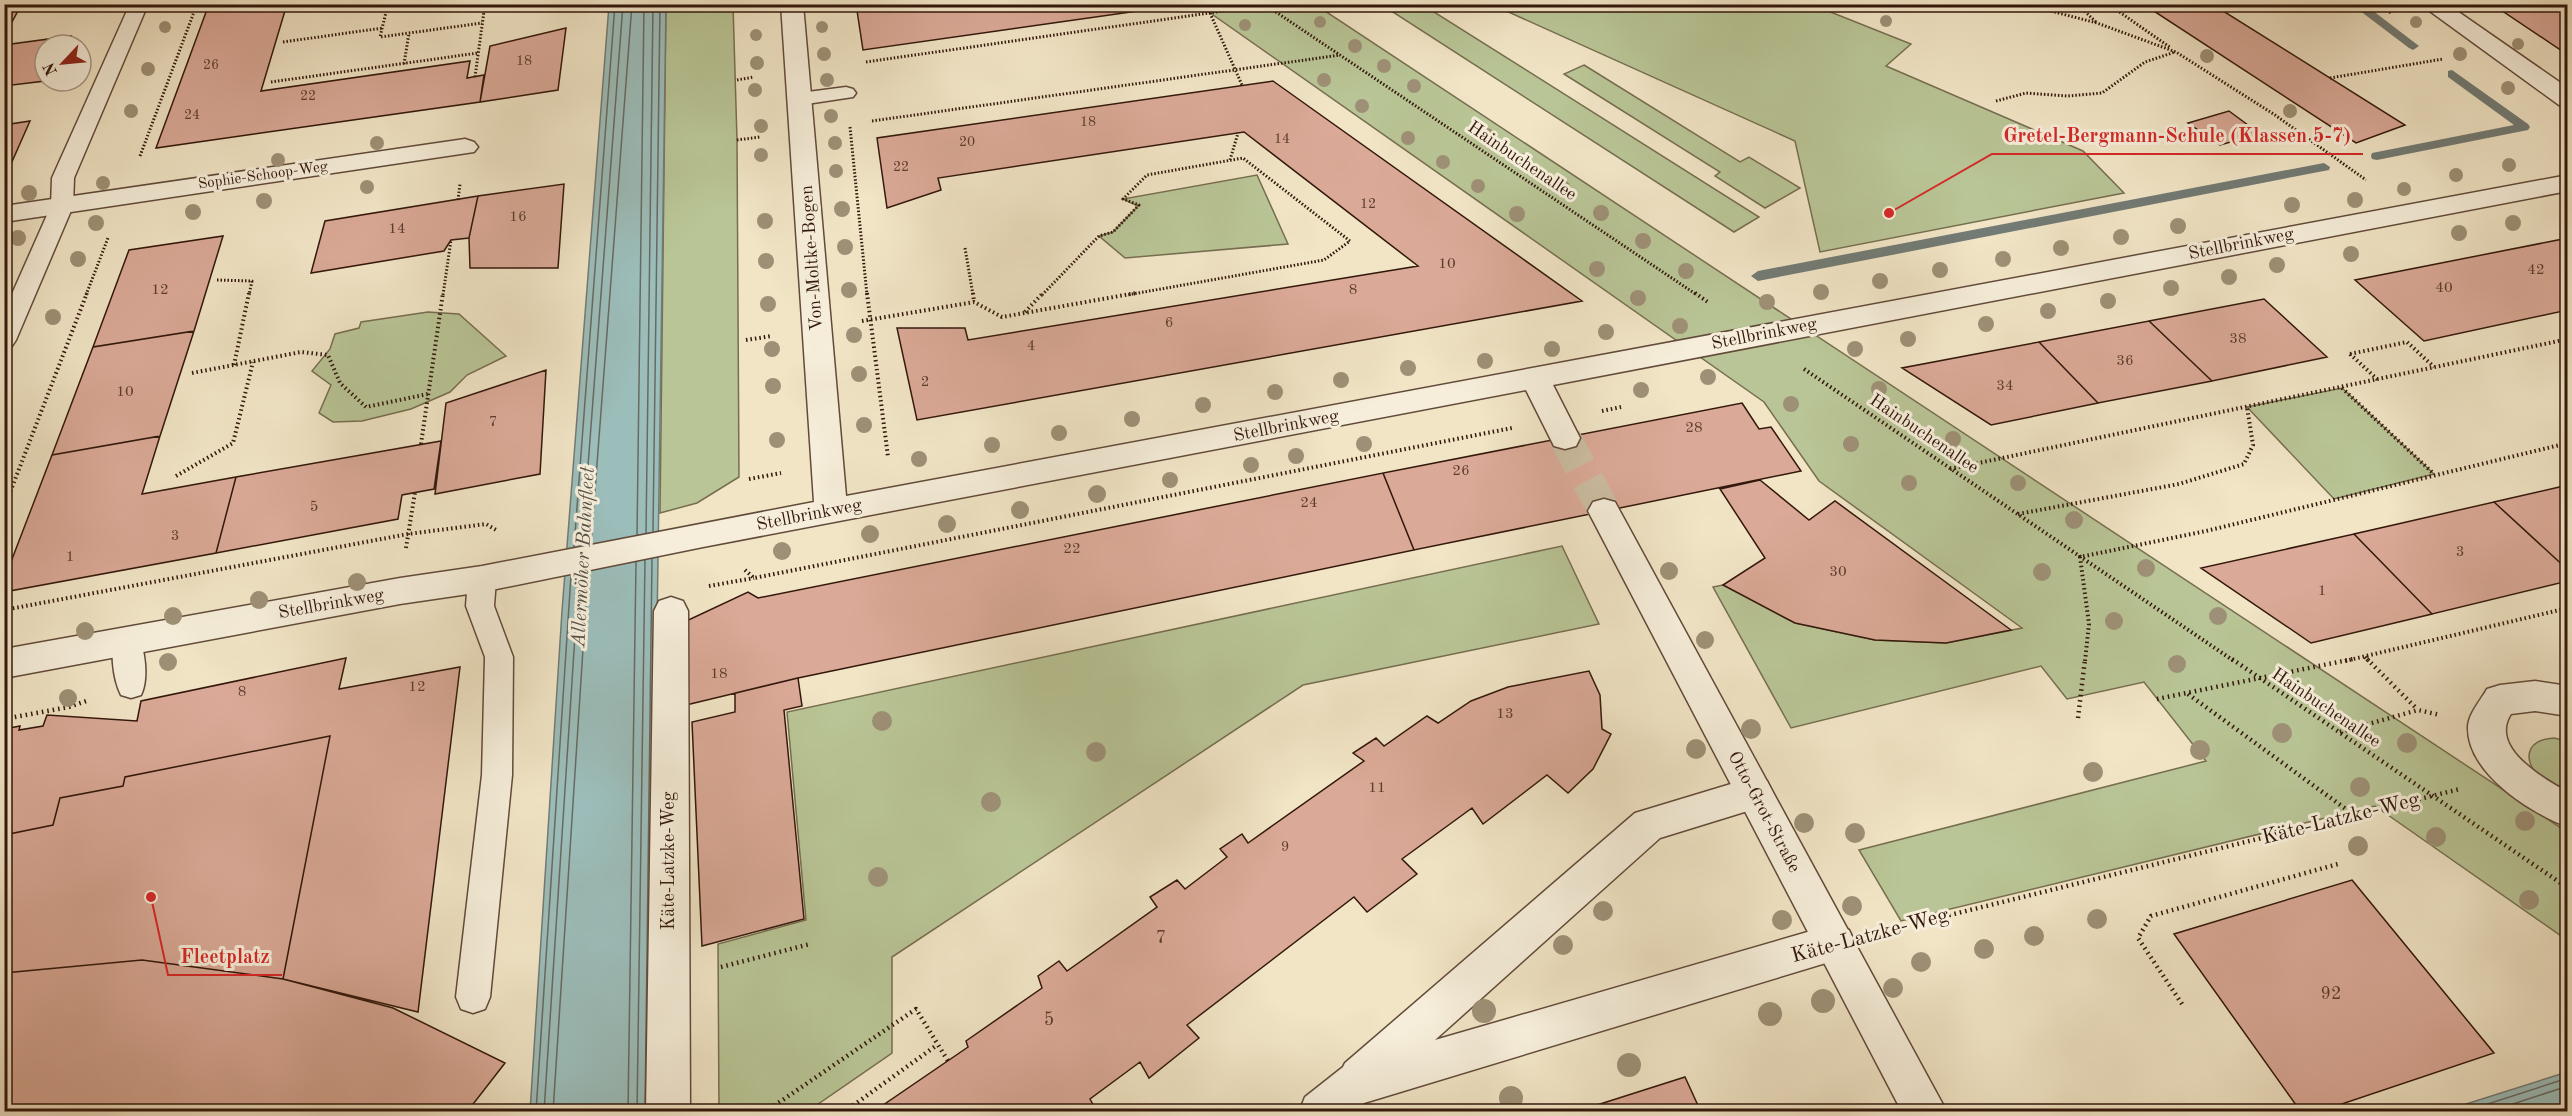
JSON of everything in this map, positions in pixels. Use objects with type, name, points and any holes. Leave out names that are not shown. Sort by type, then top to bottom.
[{"type":"street","name":"Von-Moltke-Bogen","points":[[792,4],[831,511]]},
{"type":"street","points":[[2431,4],[2568,100]]},
{"type":"street","name":"Sophie-Schoop-Weg","points":[[4,214],[465,147]]},
{"type":"street","name":"Stellbrinkweg","points":[[4,664],[400,591],[482,579],[1755,335],[2568,183]]},
{"type":"street","points":[[1535,379],[1561,429]]},
{"type":"street","name":"Otto-Grot-Straße","points":[[1604,511],[1926,1112]]},
{"type":"street","name":"Käte-Latzke-Weg","points":[[668,1112],[671,611]]},
{"type":"street","points":[[2568,701],[2535,696],[2500,700],[2486,724],[2490,744],[2512,776],[2550,803],[2568,810]]},
{"type":"street","points":[[1352,1085],[1648,825],[1754,793]]},
{"type":"street","name":"Käte-Latzke-Weg","points":[[1320,1112],[1352,1085],[1834,943]]},
{"type":"lane","points":[[4,340],[62,206],[63,178],[139,4]]},
{"type":"lane","points":[[800,99],[846,93]]},
{"type":"lane","points":[[473,997],[497,775],[499,657],[480,606],[482,579]]},
{"type":"lane","points":[[127,641],[131,687]]},
{"type":"path","points":[[4,508],[197,4]]},
{"type":"path","points":[[388,4],[380,37],[482,23]]},
{"type":"path","points":[[475,77],[485,4]]},
{"type":"path","points":[[2024,4],[2097,23],[2176,52]]},
{"type":"path","points":[[2077,4],[2097,23]]},
{"type":"path","points":[[2108,4],[2176,52],[2275,115],[2410,212]]},
{"type":"path","points":[[900,549],[870,319],[842,65],[1265,5]]},
{"type":"path","name":"Hainbuchenallee","points":[[1265,5],[2568,888]]},
{"type":"path","points":[[1210,13],[1242,85]]},
{"type":"path","points":[[283,42],[382,28]]},
{"type":"path","points":[[404,64],[410,33]]},
{"type":"path","points":[[2330,78],[2497,50]]},
{"type":"path","points":[[1996,101],[2026,93],[2068,96],[2102,93],[2145,63],[2176,52]]},
{"type":"path","points":[[272,82],[478,53]]},
{"type":"path","points":[[849,125],[1340,55]]},
{"type":"path","points":[[737,140],[803,131]]},
{"type":"path","points":[[1230,160],[1238,134]]},
{"type":"path","points":[[746,340],[974,302],[1002,317],[1324,260],[1350,241],[1243,158],[1147,175],[1124,199],[1139,205],[1113,232],[1099,236],[1025,312]]},
{"type":"path","points":[[421,444],[451,240]]},
{"type":"path","points":[[965,248],[974,302]]},
{"type":"path","points":[[217,280],[252,281],[234,365]]},
{"type":"path","points":[[1950,469],[2568,339]]},
{"type":"path","points":[[2378,380],[2350,354],[2407,342],[2433,367]]},
{"type":"path","points":[[192,373],[302,352],[328,355],[340,383],[366,407],[428,394]]},
{"type":"path","points":[[176,476],[233,443],[253,362]]},
{"type":"path","points":[[2342,388],[2434,474]]},
{"type":"path","points":[[2018,514],[2179,484],[2244,464],[2253,445],[2247,407]]},
{"type":"path","points":[[703,535],[754,578],[900,549],[1561,429]]},
{"type":"path","points":[[2078,718],[2089,624],[2080,557],[2195,534],[2568,443]]},
{"type":"path","points":[[4,610],[408,534],[486,524],[552,564]]},
{"type":"path","points":[[2157,699],[2365,657],[2568,608]]},
{"type":"path","points":[[2365,657],[2418,710]]},
{"type":"path","points":[[2187,693],[2354,816]]},
{"type":"path","points":[[2339,732],[2418,710],[2486,724]]},
{"type":"path","name":"Käte-Latzke-Weg","points":[[1834,943],[2433,797]]},
{"type":"path","points":[[2182,1004],[2138,938],[2151,916],[2338,864]]},
{"type":"path","points":[[669,982],[810,944]]},
{"type":"path","points":[[765,1112],[916,1009],[948,1061]]},
{"type":"path","points":[[844,1112],[937,1045]]},
{"type":"green space","points":[[666,5],[733,5],[737,140],[739,477],[697,503],[660,513]]},
{"type":"green space","points":[[1199,5],[1316,5],[2567,832],[2567,940],[2375,806],[1901,921],[1859,850],[2206,761],[2144,682],[2067,699],[2041,666],[1791,728],[1713,587],[1723,585],[1795,623],[1875,640],[1946,643],[2022,628],[1819,481],[1764,402]]},
{"type":"green space","points":[[1382,5],[1423,5],[1759,217],[1734,232]]},
{"type":"green space","points":[[1493,5],[1813,5],[1911,44],[1886,66],[2083,151],[2124,193],[1820,252],[1795,141]]},
{"type":"green space","points":[[1584,65],[1740,162],[1749,157],[1800,188],[1765,208],[1715,176],[1720,172],[1564,74]]},
{"type":"green space","points":[[1257,175],[1288,244],[1125,258],[1099,236],[1113,232],[1138,206],[1123,199]]},
{"type":"green space","points":[[428,312],[459,314],[506,356],[467,375],[450,392],[411,409],[362,421],[333,422],[319,413],[331,385],[312,371],[330,349],[335,334],[359,328],[361,322]]},
{"type":"green space","points":[[2342,388],[2434,474],[2334,499],[2247,407]]},
{"type":"green space","points":[[1562,546],[1599,624],[1303,685],[892,957],[892,1053],[808,1111],[719,1111],[718,944],[806,920],[787,712]]},
{"type":"green space","points":[[2554,738],[2567,741],[2567,796],[2543,780],[2536,773],[2529,759],[2532,747],[2544,740]]},
{"type":"water","name":"Allermöher Bahnfleet","points":[[609,5],[666,5],[650,1111],[530,1112],[562,611]]},
{"type":"water","points":[[2567,1072],[2567,1111],[2444,1111]]},
{"type":"building","points":[[4,4],[54,4],[19,9],[4,37]]},
{"type":"building","points":[[209,4],[287,4],[261,91],[470,61],[467,78],[484,75],[480,102],[156,148]]},
{"type":"building","points":[[856,4],[1170,4],[1173,6],[863,50]]},
{"type":"building","points":[[2143,4],[2212,4],[2405,125],[2356,143]]},
{"type":"building","points":[[2492,4],[2568,4],[2568,55]]},
{"type":"building","points":[[566,28],[558,90],[480,102],[490,46]]},
{"type":"building","points":[[33,41],[33,82],[4,86],[4,45]]},
{"type":"building","points":[[1273,81],[1582,301],[917,420],[897,328],[965,328],[968,340],[1418,266],[1244,132],[938,178],[941,190],[887,208],[877,138]]},
{"type":"building","points":[[2229,111],[2260,134],[2220,145],[2188,123]]},
{"type":"building","points":[[30,121],[7,173],[4,173],[4,125]]},
{"type":"building","points":[[564,184],[558,268],[470,268],[469,238],[478,196]]},
{"type":"building","points":[[478,196],[469,238],[451,240],[444,251],[311,273],[325,221]]},
{"type":"building","points":[[223,236],[194,331],[93,347],[129,250]]},
{"type":"building","points":[[2568,238],[2568,310],[2424,341],[2355,280]]},
{"type":"building","points":[[2264,299],[2327,357],[2212,381],[2149,321]]},
{"type":"building","points":[[2149,321],[2212,381],[2098,403],[2039,342]]},
{"type":"building","points":[[194,331],[160,436],[52,455],[93,347]]},
{"type":"building","points":[[2039,342],[2098,403],[1991,425],[1902,368]]},
{"type":"building","points":[[546,370],[540,474],[435,494],[446,403]]},
{"type":"building","points":[[1742,403],[1759,429],[1771,427],[1801,471],[1414,550],[1383,473]]},
{"type":"building","points":[[160,436],[142,494],[236,477],[216,553],[4,592],[4,580],[52,455]]},
{"type":"building","points":[[441,441],[434,489],[402,495],[398,519],[216,553],[236,477]]},
{"type":"building","points":[[1383,473],[1414,550],[798,678],[686,705],[682,623],[748,592],[758,598]]},
{"type":"building","points":[[1760,480],[1809,520],[1835,501],[2011,630],[1946,643],[1875,640],[1795,623],[1723,585],[1765,558],[1720,489]]},
{"type":"building","points":[[2568,485],[2568,570],[2494,502]]},
{"type":"building","points":[[2494,502],[2568,570],[2568,581],[2432,614],[2354,534]]},
{"type":"building","points":[[2354,534],[2432,614],[2311,643],[2201,568]]},
{"type":"building","points":[[346,658],[339,689],[460,667],[418,1012],[283,979],[330,736],[125,777],[123,786],[60,798],[53,825],[4,835],[4,729],[20,726],[19,730],[43,726],[47,715],[137,721],[141,701]]},
{"type":"building","points":[[1589,671],[1600,695],[1602,729],[1611,734],[1593,769],[1568,793],[1547,775],[1483,824],[1472,808],[1402,859],[1417,874],[1367,912],[1354,897],[1187,1025],[1199,1038],[1149,1078],[1140,1062],[1090,1099],[1097,1112],[873,1112],[968,1047],[966,1041],[1042,988],[1038,976],[1059,961],[1067,971],[1157,907],[1150,897],[1177,880],[1185,889],[1227,857],[1220,849],[1242,834],[1248,843],[1364,761],[1353,753],[1376,738],[1384,746],[1427,716],[1438,723],[1471,701],[1508,687]]},
{"type":"building","points":[[798,678],[802,706],[784,710],[804,919],[702,946],[692,722],[735,712],[735,693]]},
{"type":"building","points":[[330,736],[283,979],[142,960],[4,973],[4,835],[53,825],[60,798],[123,786],[125,777]]},
{"type":"building","points":[[2352,880],[2494,1053],[2318,1112],[2301,1112],[2174,934]]},
{"type":"building","points":[[142,960],[283,979],[393,1008],[505,1063],[470,1108],[478,1112],[4,1112],[4,973]]},
{"type":"building","points":[[1685,1077],[1701,1112],[1575,1112]]},
{"type":"waterway","points":[[2356,4],[2413,46]]},
{"type":"waterway","points":[[2377,156],[2524,127],[2452,74]]},
{"type":"waterway","points":[[1758,276],[2324,167]]},
{"type":"tunnel","points":[[1565,438],[1604,511]]},
{"type":"place","name":"Gretel-Bergmann-Schule (Klassen 5-7)","points":[[1889,213]]},
{"type":"place","name":"Fleetplatz","points":[[151,897]]}]
